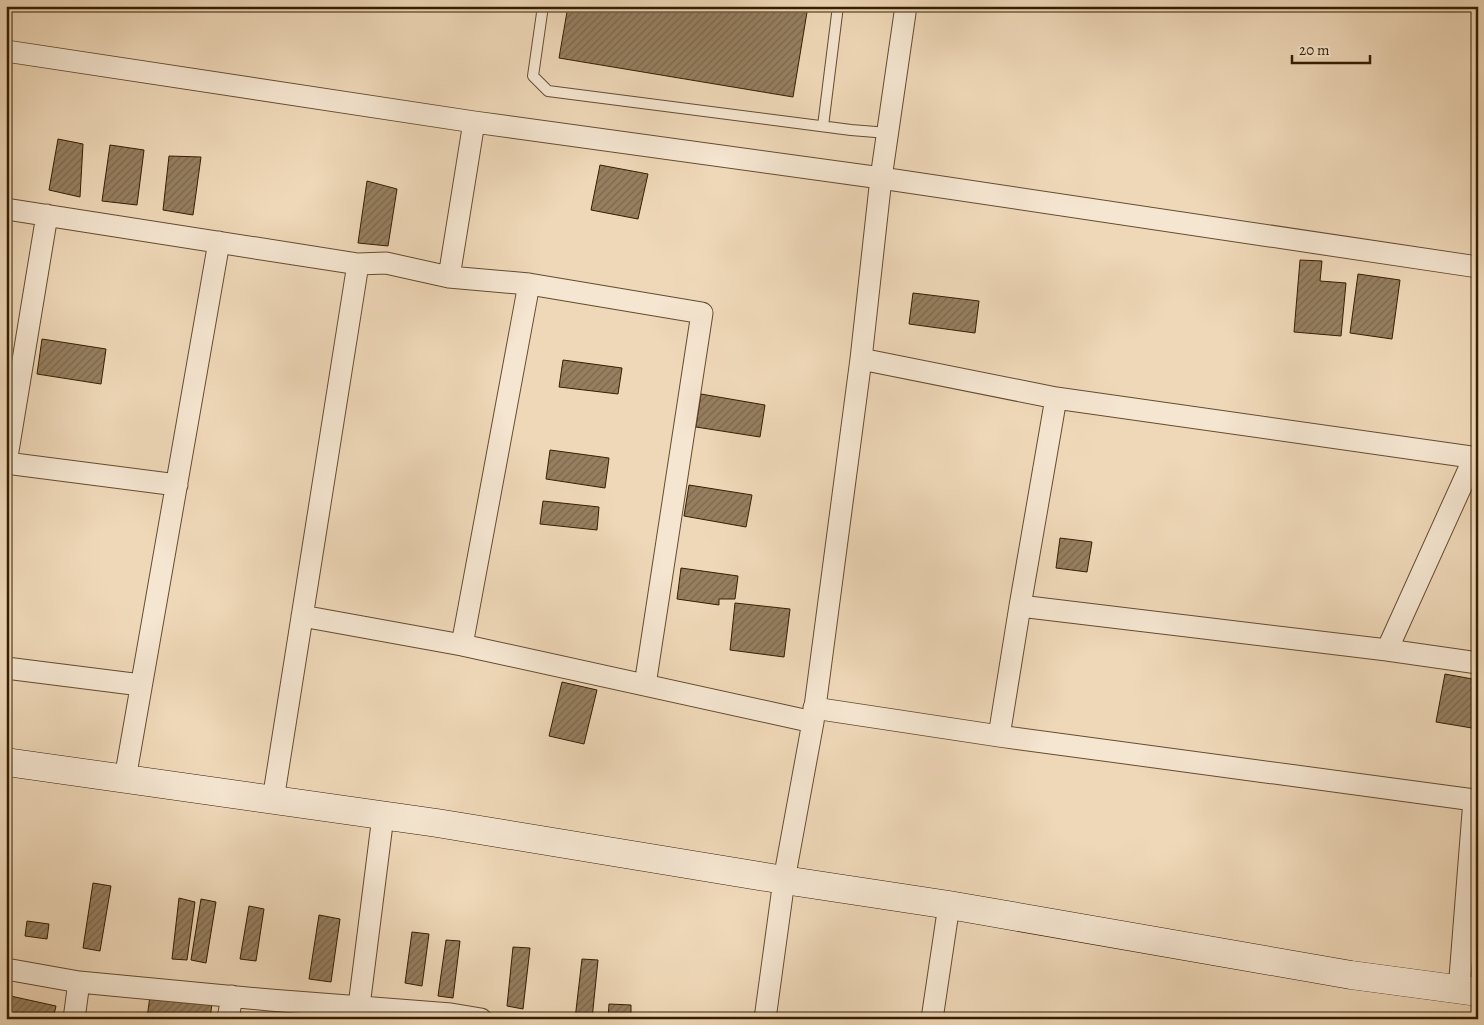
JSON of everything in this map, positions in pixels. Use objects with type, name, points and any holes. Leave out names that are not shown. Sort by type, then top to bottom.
[{"type":"street","points":[[765,1019],[784,880],[814,715],[861,360],[881,178],[906,6]]},
{"type":"street","points":[[6,51],[474,122],[881,178],[1478,267]]},
{"type":"street","points":[[449,277],[474,122]]},
{"type":"street","points":[[6,209],[358,264],[386,264],[449,277],[529,284],[702,313],[645,685]]},
{"type":"street","points":[[47,215],[6,463],[176,485]]},
{"type":"street","points":[[125,779],[219,242]]},
{"type":"street","points":[[274,800],[358,264]]},
{"type":"street","points":[[462,645],[529,284]]},
{"type":"street","points":[[861,360],[1056,398],[1476,458],[1387,650]]},
{"type":"street","points":[[999,736],[1056,398]]},
{"type":"street","points":[[1020,606],[1387,650],[1478,663]]},
{"type":"street","points":[[6,762],[383,816],[949,905],[1351,975],[1468,991],[1474,800],[999,736],[814,715],[645,685],[462,645],[302,616]]},
{"type":"street","points":[[6,668],[142,685]]},
{"type":"street","points":[[359,1006],[383,816]]},
{"type":"street","points":[[932,1019],[949,905]]},
{"type":"street","points":[[6,969],[79,982],[359,1006],[481,1019]]},
{"type":"street","points":[[74,1019],[79,982]]},
{"type":"street","points":[[228,1019],[232,996]]},
{"type":"lane","points":[[543,6],[533,76],[548,90],[888,133]]},
{"type":"lane","points":[[823,126],[838,6]]},
{"type":"building","points":[[568,6],[808,6],[793,97],[559,58]]},
{"type":"building","points":[[58,139],[83,144],[80,197],[49,190]]},
{"type":"building","points":[[110,145],[144,150],[137,205],[102,201]]},
{"type":"building","points":[[169,156],[201,157],[193,215],[163,210]]},
{"type":"building","points":[[600,165],[648,174],[638,219],[591,210]]},
{"type":"building","points":[[367,181],[397,189],[388,246],[358,243]]},
{"type":"building","points":[[1300,260],[1322,261],[1320,281],[1346,283],[1341,336],[1294,332]]},
{"type":"building","points":[[1358,274],[1400,280],[1392,339],[1350,333]]},
{"type":"building","points":[[913,293],[979,301],[975,333],[909,324]]},
{"type":"building","points":[[42,339],[106,349],[101,384],[37,374]]},
{"type":"building","points":[[563,360],[622,368],[618,394],[559,387]]},
{"type":"building","points":[[701,394],[765,405],[760,437],[696,427]]},
{"type":"building","points":[[550,450],[609,458],[605,488],[546,479]]},
{"type":"building","points":[[689,485],[752,495],[746,527],[684,516]]},
{"type":"building","points":[[543,501],[599,507],[597,530],[540,524]]},
{"type":"building","points":[[1060,538],[1092,542],[1087,572],[1056,568]]},
{"type":"building","points":[[681,568],[738,576],[735,599],[719,599],[719,605],[677,599]]},
{"type":"building","points":[[735,603],[790,609],[784,657],[730,650]]},
{"type":"building","points":[[1445,674],[1478,680],[1478,729],[1436,722]]},
{"type":"building","points":[[562,682],[597,690],[584,744],[549,736]]},
{"type":"building","points":[[93,883],[111,886],[100,951],[83,948]]},
{"type":"building","points":[[179,898],[195,902],[187,960],[172,959]]},
{"type":"building","points":[[201,899],[216,902],[206,963],[191,960]]},
{"type":"building","points":[[249,906],[264,909],[256,961],[240,959]]},
{"type":"building","points":[[319,915],[340,919],[331,982],[309,979]]},
{"type":"building","points":[[27,921],[49,924],[47,939],[25,936]]},
{"type":"building","points":[[412,932],[429,934],[422,986],[405,983]]},
{"type":"building","points":[[446,940],[460,941],[453,998],[438,996]]},
{"type":"building","points":[[513,947],[530,948],[523,1009],[507,1006]]},
{"type":"building","points":[[582,959],[598,960],[592,1019],[575,1019]]},
{"type":"building","points":[[6,995],[56,1006],[53,1019],[29,1019],[6,1016]]},
{"type":"building","points":[[150,996],[212,1003],[210,1019],[147,1018]]},
{"type":"building","points":[[609,1004],[631,1005],[631,1019],[608,1019]]}]
